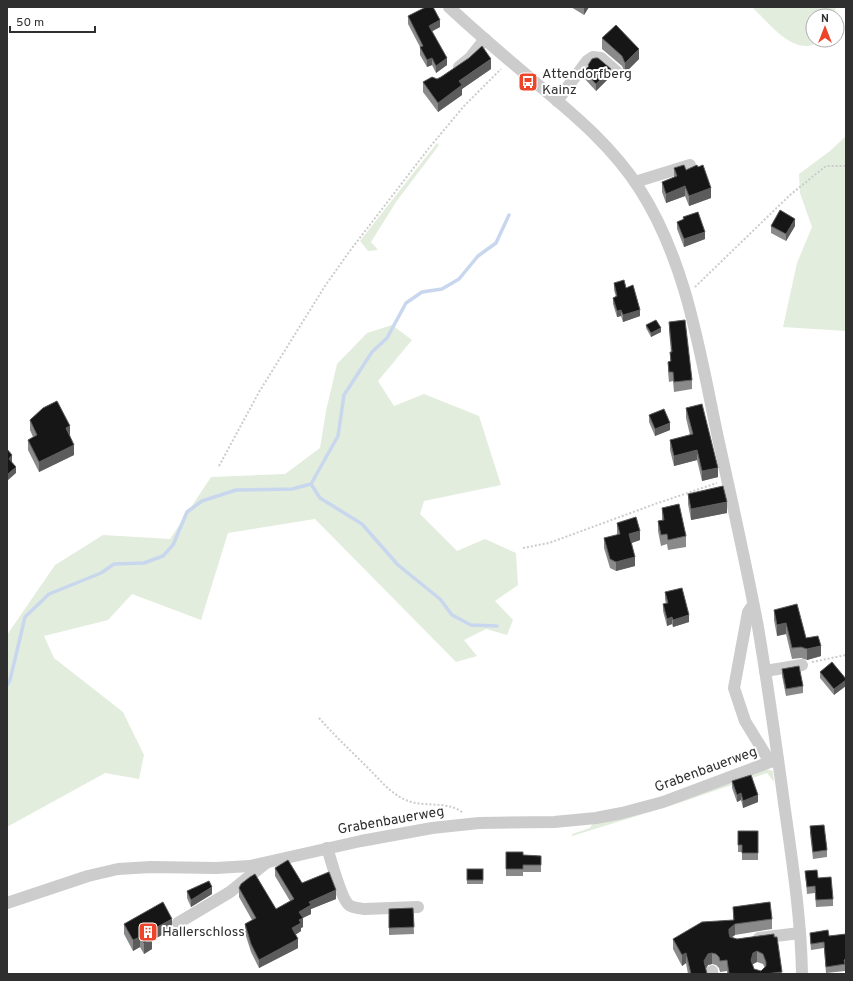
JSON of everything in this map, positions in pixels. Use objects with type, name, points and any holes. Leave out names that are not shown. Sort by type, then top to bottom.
[{"type":"street","points":[[452,10],[466,7]]},
{"type":"street","points":[[452,10],[583,123],[605,144],[635,182],[646,199],[660,226],[674,262],[686,296],[728,480],[765,671],[774,761],[800,933],[802,974]]},
{"type":"street","points":[[448,74],[470,58],[485,39]]},
{"type":"street","points":[[557,101],[582,67],[592,57],[601,58],[618,72]]},
{"type":"street","points":[[635,182],[690,166]]},
{"type":"street","points":[[753,605],[748,612],[734,688],[745,722],[774,761]]},
{"type":"street","points":[[765,671],[802,665]]},
{"type":"street","name":"Grabenbauerweg","points":[[7,903],[88,876],[118,869],[150,867],[199,869],[230,868],[267,862],[327,848],[432,828],[469,824],[575,821],[622,813],[663,802],[774,761]]},
{"type":"street","points":[[327,848],[344,898],[349,905],[364,909],[418,907]]},
{"type":"street","points":[[178,923],[230,892],[267,862]]},
{"type":"street","points":[[750,940],[800,933]]},
{"type":"path","points":[[219,466],[259,392],[348,252],[429,148],[464,106],[510,60]]},
{"type":"path","points":[[686,296],[790,195],[826,166],[846,166]]},
{"type":"path","points":[[523,548],[549,543],[648,506],[728,480]]},
{"type":"path","points":[[802,665],[846,655]]},
{"type":"path","points":[[319,718],[344,745],[390,789],[405,800],[459,810],[465,814],[469,824]]},
{"type":"green space","points":[[752,7],[836,7],[805,8],[805,46],[792,43],[770,26]]},
{"type":"green space","points":[[846,136],[846,331],[783,327],[797,263],[812,227],[800,193],[799,174],[830,151]]},
{"type":"green space","points":[[437,143],[439,145],[396,202],[371,242],[378,250],[368,251],[360,241]]},
{"type":"green space","points":[[392,325],[412,340],[378,381],[394,406],[424,394],[479,416],[501,485],[424,501],[420,514],[457,551],[485,539],[516,553],[518,585],[495,601],[513,620],[507,635],[486,629],[464,640],[477,656],[456,662],[315,519],[228,533],[201,620],[132,594],[108,620],[44,636],[54,658],[123,712],[144,755],[139,779],[105,773],[7,827],[7,635],[55,565],[103,535],[170,539],[211,477],[285,474],[320,448],[326,411],[337,364],[367,333]]},
{"type":"green space","points":[[766,769],[773,771],[774,782],[767,773],[676,804],[572,836],[572,834],[590,828],[593,823]]},
{"type":"building","points":[[426,7],[433,7],[440,20],[429,26],[447,58],[436,66],[432,58],[427,60],[420,47],[423,46],[408,16]]},
{"type":"building","points":[[616,25],[639,49],[625,63],[622,56],[602,38]]},
{"type":"building","points":[[482,46],[491,59],[459,81],[462,85],[438,103],[423,82],[432,77],[437,79],[441,77],[469,58]]},
{"type":"building","points":[[598,58],[611,69],[596,84],[584,71],[589,66],[588,65],[592,59]]},
{"type":"building","points":[[684,165],[686,170],[697,165],[698,167],[703,165],[711,188],[689,196],[685,186],[666,194],[662,182],[677,176],[674,168]]},
{"type":"building","points":[[780,210],[795,219],[786,234],[771,226]]},
{"type":"building","points":[[698,212],[705,232],[684,239],[677,222],[684,219],[683,217]]},
{"type":"building","points":[[624,280],[626,288],[633,285],[640,310],[623,315],[621,310],[617,311],[613,298],[617,296],[614,283]]},
{"type":"building","points":[[656,320],[661,328],[651,333],[646,325]]},
{"type":"building","points":[[685,320],[692,380],[674,382],[673,372],[669,372],[668,362],[671,361],[670,352],[672,352],[669,322]]},
{"type":"building","points":[[57,401],[70,426],[66,428],[74,445],[39,462],[28,440],[37,435],[30,420],[43,408]]},
{"type":"building","points":[[702,404],[718,468],[702,471],[697,450],[674,456],[670,440],[693,434],[686,408]]},
{"type":"building","points":[[664,409],[670,423],[655,429],[649,415]]},
{"type":"building","points":[[7,449],[12,455],[9,459],[16,467],[7,475]]},
{"type":"building","points":[[723,486],[727,502],[691,509],[688,494]]},
{"type":"building","points":[[679,504],[686,536],[668,540],[667,534],[661,535],[658,521],[664,520],[662,508]]},
{"type":"building","points":[[636,517],[640,531],[629,534],[635,557],[616,562],[610,559],[604,538],[620,534],[617,523]]},
{"type":"building","points":[[682,588],[689,615],[673,620],[672,617],[667,619],[663,604],[668,603],[665,592]]},
{"type":"building","points":[[797,604],[806,638],[818,636],[821,646],[807,649],[801,647],[792,648],[786,623],[777,625],[774,610]]},
{"type":"building","points":[[832,662],[846,679],[834,689],[820,672]]},
{"type":"building","points":[[799,666],[803,686],[786,689],[782,669]]},
{"type":"building","points":[[751,775],[758,795],[743,801],[741,793],[737,795],[732,781]]},
{"type":"building","points":[[824,825],[827,850],[813,852],[810,826]]},
{"type":"building","points":[[738,831],[758,831],[758,853],[742,853],[742,845],[738,845]]},
{"type":"building","points":[[506,852],[523,852],[523,855],[541,856],[541,865],[523,865],[523,869],[506,869]]},
{"type":"building","points":[[288,860],[302,883],[329,872],[336,890],[309,902],[311,905],[299,912],[303,918],[299,920],[301,923],[292,928],[298,939],[259,960],[251,944],[245,924],[256,918],[239,888],[241,884],[255,874],[276,909],[294,899],[275,868]]},
{"type":"building","points":[[467,869],[483,869],[483,880],[467,880]]},
{"type":"building","points":[[817,870],[818,878],[831,877],[833,899],[816,900],[815,886],[807,887],[805,871]]},
{"type":"building","points":[[209,881],[212,887],[191,900],[187,891]]},
{"type":"building","points":[[163,902],[172,919],[148,932],[152,938],[144,943],[140,937],[133,940],[124,924]]},
{"type":"building","points":[[770,902],[772,919],[735,924],[729,929],[729,933],[730,937],[737,939],[774,934],[774,937],[777,937],[782,972],[765,974],[729,974],[727,960],[720,961],[716,954],[712,953],[708,954],[704,961],[707,974],[691,974],[686,953],[682,955],[673,939],[702,922],[734,920],[733,907]],"holes":[[[757,951],[763,954],[766,966],[761,971],[754,969],[751,960],[753,953]]]},
{"type":"building","points":[[413,908],[414,927],[389,928],[389,909]]},
{"type":"building","points":[[828,930],[829,936],[846,934],[845,964],[826,967],[824,942],[811,944],[810,933]]},
{"type":"waterway","points":[[7,685],[10,680],[25,617],[49,594],[101,573],[114,564],[144,563],[163,556],[173,545],[187,512],[202,501],[236,490],[292,489],[311,484],[338,436],[344,395],[372,352],[387,338],[406,303],[422,292],[442,289],[459,279],[478,256],[496,243],[509,215]]},
{"type":"waterway","points":[[311,484],[320,498],[362,524],[398,565],[440,599],[452,615],[471,625],[497,626]]},
{"type":"place","name":"Attendorfberg Kainz","points":[[528,82]]},
{"type":"place","name":"Hallerschloss","points":[[148,932]]}]
